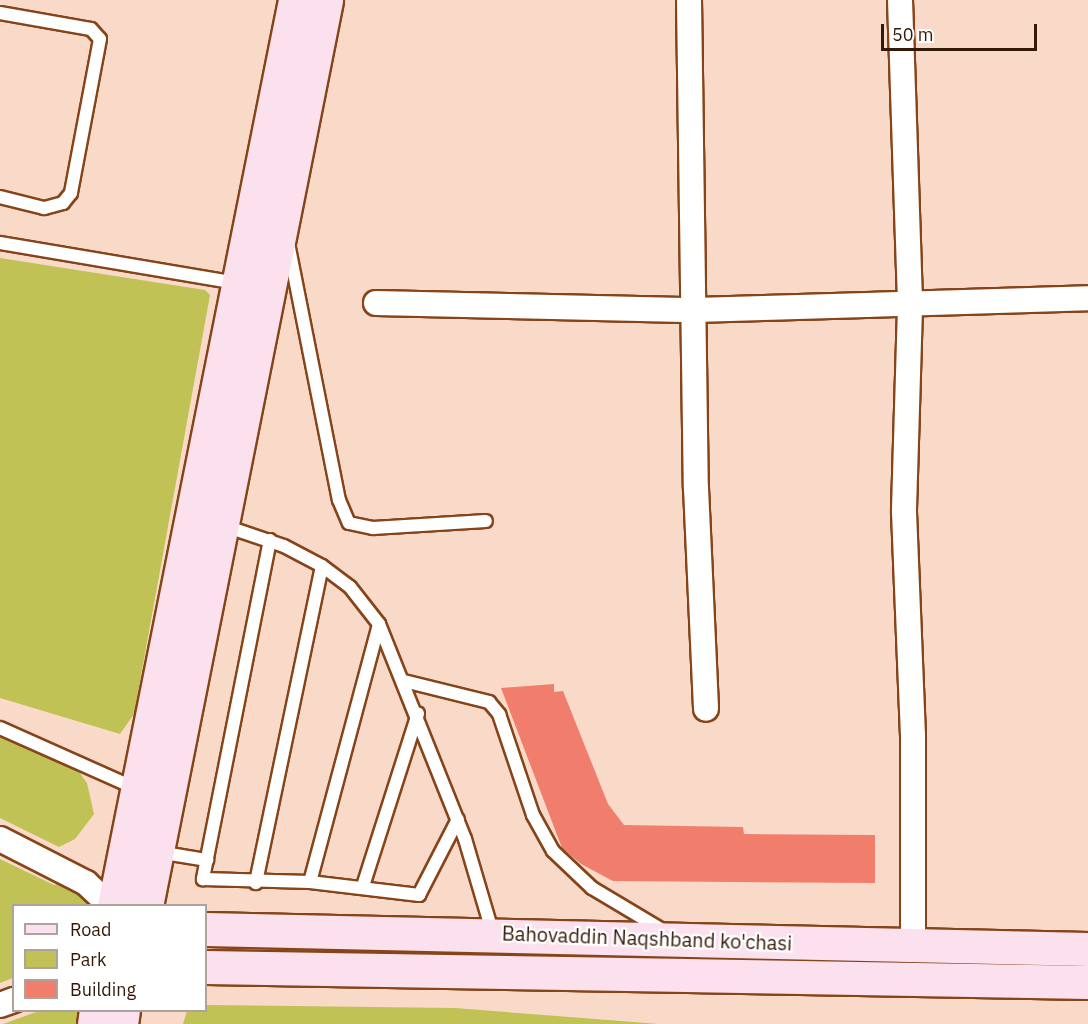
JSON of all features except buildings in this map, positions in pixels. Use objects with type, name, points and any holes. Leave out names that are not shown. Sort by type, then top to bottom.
[{"type":"main road","points":[[112,904],[295,0]]},
{"type":"main road","points":[[146,904],[282,211],[326,0]]},
{"type":"main road","name":"Bahovaddin Naqshband ko'chasi","points":[[207,929],[1088,949]]},
{"type":"main road","name":"Bahovaddin Naqshband ko'chasi","points":[[207,967],[1088,982]]},
{"type":"street","points":[[689,0],[694,310],[706,709]]},
{"type":"street","points":[[900,0],[910,307],[904,512],[913,735],[913,945]]},
{"type":"street","points":[[376,303],[694,310],[910,307],[1088,298]]},
{"type":"street","points":[[0,839],[86,883],[110,904]]},
{"type":"lane","points":[[0,13],[91,29],[100,39],[71,194],[63,203],[44,208],[0,196]]},
{"type":"lane","points":[[282,211],[339,500],[349,523],[373,528],[486,522]]},
{"type":"lane","points":[[0,243],[238,283]]},
{"type":"lane","points":[[220,525],[270,540],[322,566],[350,587],[379,624],[418,714],[458,819],[492,934]]},
{"type":"lane","points":[[270,540],[203,879],[256,883],[310,882],[363,886],[419,895],[458,819]]},
{"type":"lane","points":[[256,883],[322,566]]},
{"type":"lane","points":[[310,882],[379,624]]},
{"type":"lane","points":[[404,681],[489,702],[499,714],[533,815],[553,851],[592,888],[678,939]]},
{"type":"lane","points":[[363,886],[418,714]]},
{"type":"lane","points":[[0,728],[135,788]]},
{"type":"lane","points":[[157,851],[207,860]]},
{"type":"green space","points":[[0,258],[205,290],[210,295],[134,714],[120,734],[0,698]]},
{"type":"green space","points":[[0,734],[74,765],[87,783],[94,814],[75,839],[59,847],[0,818]]},
{"type":"green space","points":[[0,859],[54,885],[66,881],[86,897],[88,904],[12,904],[12,978],[0,983]]},
{"type":"green space","points":[[207,1005],[455,1008],[659,1024],[183,1024],[187,1012],[207,1012]]},
{"type":"green space","points":[[36,1012],[80,1012],[81,1024],[3,1024]]}]
